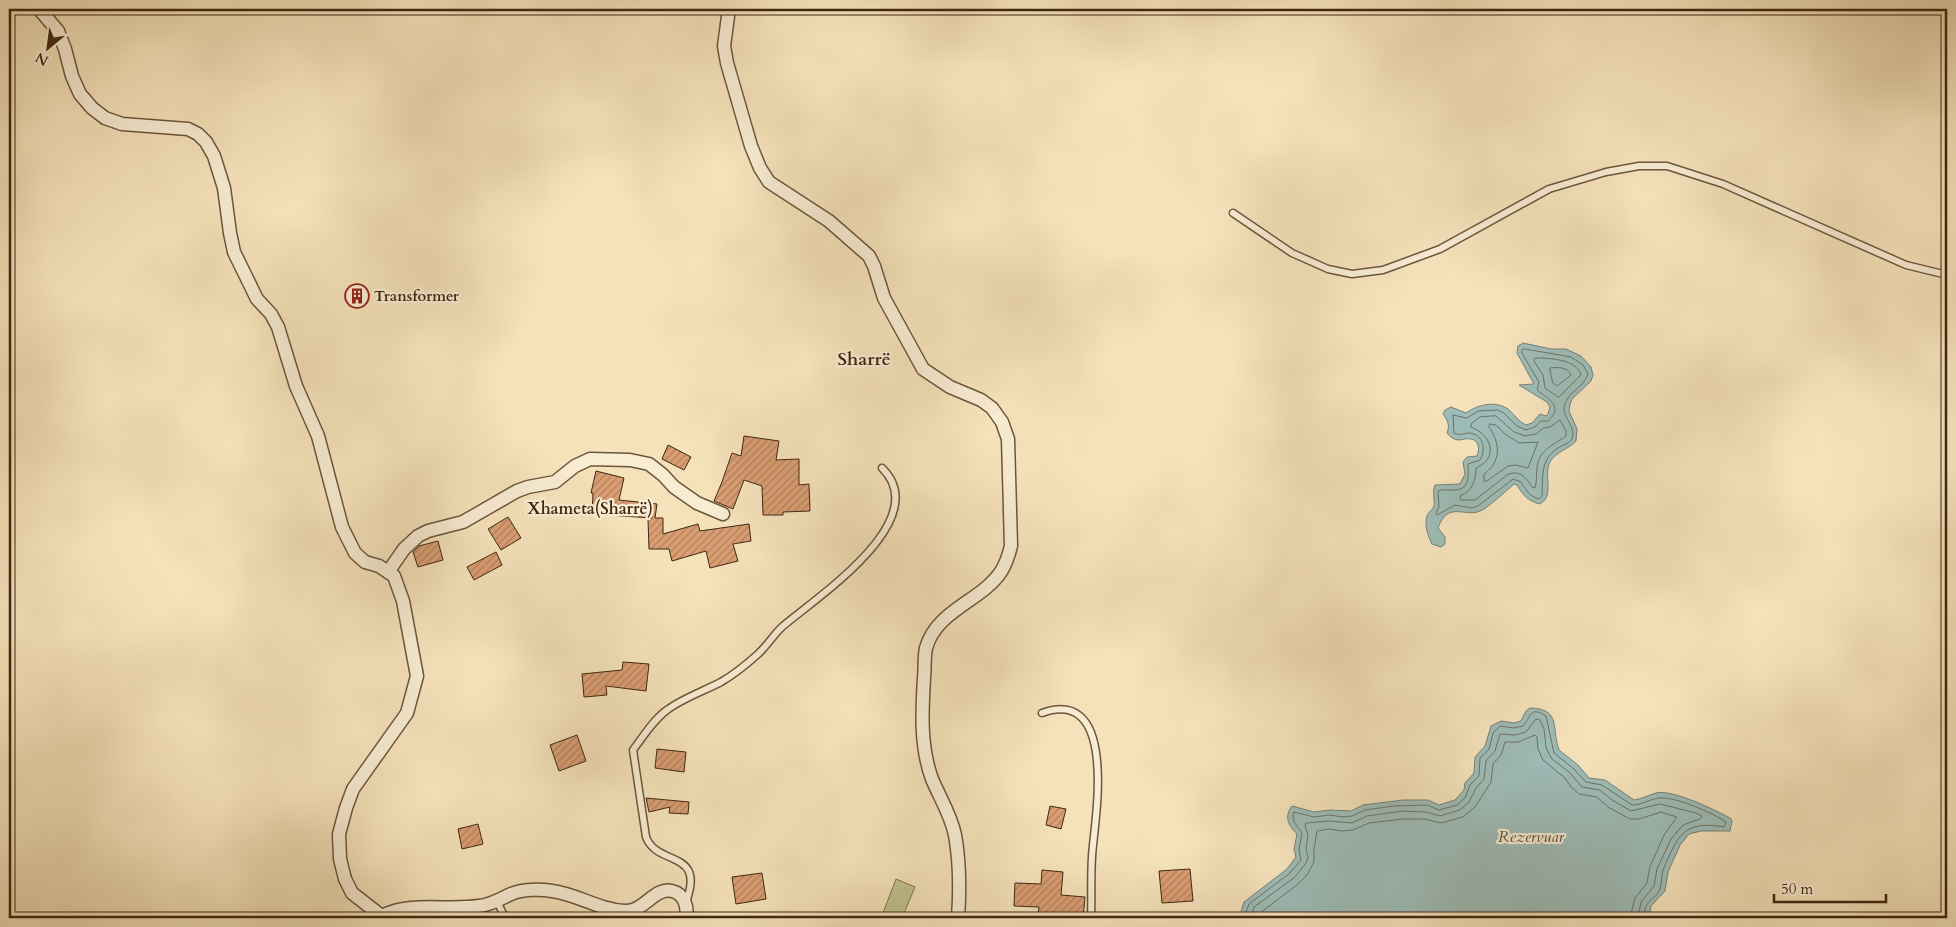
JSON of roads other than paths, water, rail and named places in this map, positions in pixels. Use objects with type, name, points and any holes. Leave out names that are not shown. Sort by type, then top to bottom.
[{"type":"street","points":[[39,9],[58,31],[72,76],[80,94],[92,108],[105,118],[122,124],[188,129],[198,134],[206,142],[214,156],[224,188],[234,252],[258,298],[271,314],[278,327],[296,386],[318,436],[342,527],[355,552],[365,562],[379,566],[394,576],[403,601],[417,676],[407,713],[354,790],[346,808],[339,834],[340,858],[348,886],[352,893],[383,917],[402,908],[468,908],[481,906],[497,901],[512,893],[540,890],[566,894],[603,907],[623,911],[636,909],[664,891],[674,891],[686,902],[686,918]]},
{"type":"street","points":[[728,9],[724,46],[727,62],[750,146],[764,176],[777,188],[792,196],[845,233],[869,256],[884,298],[923,370],[936,379],[981,400],[992,408],[1002,422],[1008,439],[1011,546],[1007,559],[1001,572],[990,583],[946,618],[932,633],[926,649],[922,721],[923,741],[928,768],[955,836],[960,888],[958,918]]},
{"type":"street","points":[[388,572],[396,558],[418,536],[428,531],[464,522],[517,491],[555,482],[575,466],[590,459],[630,460],[649,464],[691,499],[723,514]]},
{"type":"lane","points":[[1233,212],[1292,254],[1328,269],[1352,274],[1383,270],[1440,249],[1548,189],[1606,172],[1638,166],[1668,166],[1723,184],[1906,266],[1947,275]]},
{"type":"lane","points":[[1947,402],[1947,433]]},
{"type":"lane","points":[[686,902],[690,890],[688,870],[678,860],[652,848],[646,837],[633,750],[665,711],[708,686],[720,682],[757,655],[783,627],[862,558],[889,526],[894,512],[895,488],[891,477],[882,468]]},
{"type":"lane","points":[[1042,713],[1064,708],[1076,713],[1084,720],[1097,747],[1099,768],[1092,846],[1091,918]]},
{"type":"lane","points":[[497,901],[505,918]]},
{"type":"water","points":[[1523,343],[1551,349],[1566,349],[1581,356],[1591,367],[1593,375],[1591,381],[1572,399],[1570,404],[1569,411],[1577,429],[1576,441],[1555,456],[1549,463],[1548,489],[1543,502],[1539,504],[1531,501],[1514,484],[1493,503],[1480,511],[1474,513],[1452,512],[1447,515],[1438,528],[1445,537],[1445,544],[1441,547],[1432,544],[1426,527],[1426,519],[1434,506],[1435,485],[1460,484],[1465,474],[1463,462],[1467,457],[1477,456],[1478,451],[1476,441],[1458,440],[1447,433],[1448,423],[1443,414],[1445,410],[1451,407],[1466,413],[1481,406],[1498,405],[1508,409],[1526,425],[1532,423],[1540,414],[1546,416],[1548,414],[1550,407],[1547,402],[1519,385],[1534,384],[1517,353],[1518,346]]},
{"type":"water","name":"Rezervuar","points":[[1530,708],[1540,709],[1551,716],[1554,721],[1559,750],[1578,765],[1589,778],[1605,780],[1634,800],[1656,793],[1673,794],[1683,797],[1714,810],[1730,818],[1732,821],[1730,831],[1701,831],[1689,834],[1680,845],[1668,872],[1665,891],[1651,906],[1649,918],[1239,918],[1244,902],[1287,869],[1296,857],[1294,849],[1297,834],[1288,821],[1288,814],[1292,806],[1314,812],[1330,810],[1351,811],[1363,805],[1403,800],[1428,800],[1439,805],[1455,800],[1464,790],[1465,783],[1474,773],[1475,757],[1485,746],[1491,726],[1501,721],[1514,723],[1521,721],[1526,711]]},
{"type":"place","name":"Transformer","points":[[357,296]]},
{"type":"district","name":"Sharrë","points":[[864,359]]},
{"type":"district","name":"Xhameta(Sharrë)","points":[[590,509]]}]
